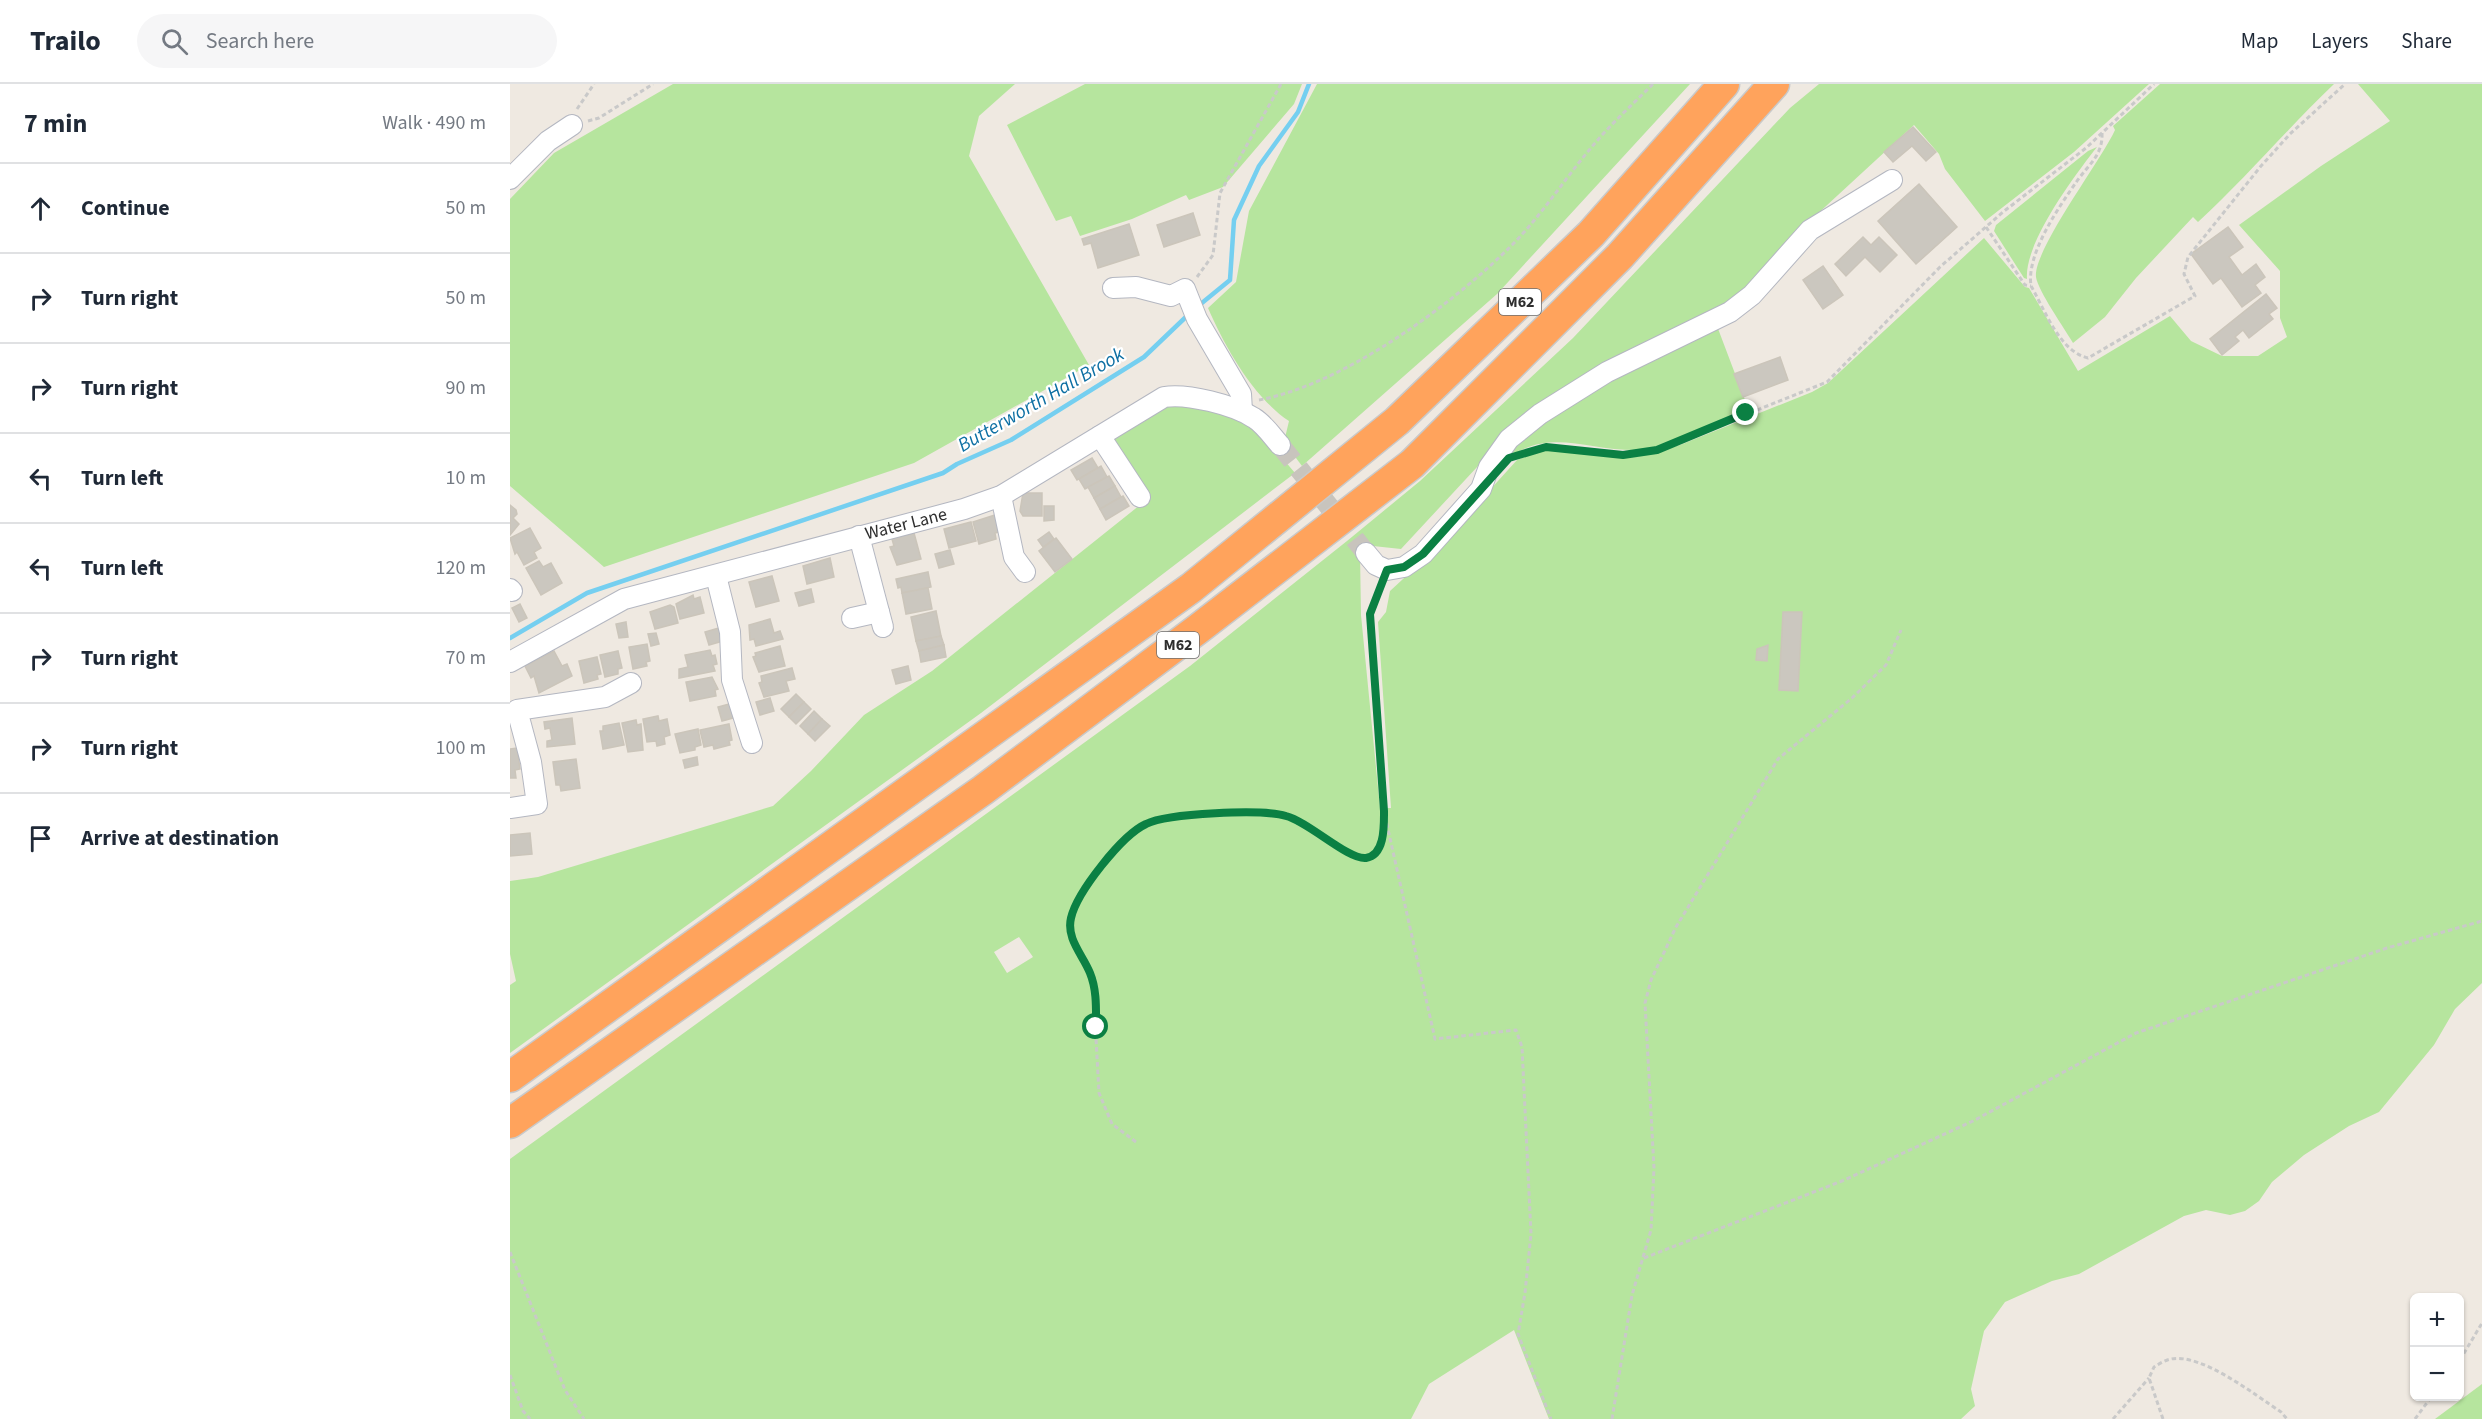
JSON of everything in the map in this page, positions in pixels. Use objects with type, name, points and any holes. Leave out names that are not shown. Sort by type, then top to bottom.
[{"type":"highway","name":"M62","points":[[510,1077],[1191,588],[1397,421],[1591,234],[1724,84]]},
{"type":"highway","name":"M62","points":[[510,1123],[983,790],[1198,629],[1412,464],[1620,256],[1774,84]]},
{"type":"street","points":[[510,179],[548,141],[572,125]]},
{"type":"street","points":[[1366,553],[1376,565],[1387,570],[1404,567],[1423,554],[1480,489],[1489,467],[1509,440],[1540,414],[1607,372],[1730,312],[1752,295],[1810,230],[1892,180]]},
{"type":"street","points":[[1113,288],[1136,288],[1170,296],[1185,289],[1197,319],[1241,394],[1242,407]]},
{"type":"street","name":"Water Lane","points":[[510,662],[624,599],[964,509],[1001,496],[1164,397],[1176,395],[1242,407],[1280,445]]},
{"type":"street","points":[[1100,436],[1140,496]]},
{"type":"street","points":[[1001,496],[1014,557],[1025,572]]},
{"type":"street","points":[[852,618],[881,620],[859,536]]},
{"type":"street","points":[[716,576],[730,632],[732,680],[752,743]]},
{"type":"street","points":[[510,807],[537,804],[531,762],[517,710],[605,697],[631,683]]},
{"type":"path","points":[[572,125],[579,103],[594,84]]},
{"type":"path","points":[[572,125],[598,118],[653,84]]},
{"type":"path","points":[[1185,289],[1207,266],[1213,255],[1220,193],[1281,84]]},
{"type":"path","points":[[1242,407],[1286,395],[1329,378],[1400,334],[1463,289],[1513,244],[1597,140],[1653,84]]},
{"type":"path","points":[[1509,458],[1546,447],[1623,455],[1657,450],[1827,382],[1940,267],[2102,133],[2154,84]]},
{"type":"path","points":[[2102,133],[2103,147],[2077,181],[2032,261],[2031,286],[2064,342],[2075,355],[2088,358],[2195,296],[2184,274],[2188,257],[2275,150],[2345,84]]},
{"type":"path","points":[[1986,227],[2025,285],[2031,286]]},
{"type":"path","points":[[1136,1142],[1112,1124],[1102,1102],[1096,1068],[1096,1001],[1093,984],[1070,929],[1076,904],[1097,873],[1130,835],[1146,824],[1163,818],[1258,813],[1286,816],[1313,828],[1354,856],[1364,858],[1374,855],[1383,835],[1384,811],[1370,614],[1387,570]]},
{"type":"path","points":[[1612,1419],[1632,1295],[1651,1230],[1654,1168],[1645,1003],[1651,980],[1676,927],[1778,759],[1852,698],[1886,665],[1901,630]]},
{"type":"path","points":[[1384,811],[1435,1039],[1515,1030],[1522,1047],[1531,1234],[1518,1334],[1551,1419]]},
{"type":"path","points":[[1644,1258],[1842,1181],[1972,1121],[2136,1033],[2387,948],[2482,921]]},
{"type":"path","points":[[510,1252],[565,1390],[584,1419]]},
{"type":"path","points":[[2464,1353],[2482,1323]]},
{"type":"path","points":[[2113,1419],[2149,1378],[2154,1367],[2171,1359],[2187,1359],[2214,1369],[2281,1412],[2287,1419]]},
{"type":"path","points":[[510,1375],[523,1411],[530,1419]]},
{"type":"path","points":[[2149,1378],[2163,1419]]},
{"type":"path","points":[[2415,1419],[2428,1401]]},
{"type":"green space","points":[[673,84],[1015,84],[979,116],[969,156],[1089,365],[914,463],[604,567],[510,486],[510,199],[554,153]]},
{"type":"green space","points":[[1085,84],[1302,84],[1294,104],[1223,187],[1189,200],[1186,195],[1132,219],[1080,236],[1071,216],[1056,221],[1007,125]]},
{"type":"green space","points":[[1317,84],[1690,84],[1497,294],[1302,466],[1284,442],[1289,421],[1264,399],[1241,370],[1208,308],[1236,282],[1249,211]]},
{"type":"green space","points":[[1819,84],[2149,84],[2074,152],[1985,221],[1945,169],[1939,154],[1914,125],[1800,230],[1751,287],[1491,452],[1401,549],[1373,546],[1360,554],[1361,615],[1380,808],[1391,808],[1378,622],[1386,612],[1390,591],[1441,544],[1517,460],[1543,450],[1636,457],[1680,445],[1812,392],[1828,383],[1984,238],[2025,287],[2029,288],[2078,371],[2170,316],[2191,341],[2222,356],[2258,356],[2287,337],[2280,318],[2280,271],[2239,225],[2321,166],[2390,121],[2358,84],[2482,84],[2482,983],[2455,1009],[2434,1045],[2379,1112],[2349,1126],[2304,1155],[2272,1182],[2259,1201],[2245,1211],[2230,1215],[2206,1210],[2184,1216],[2079,1274],[2052,1281],[2005,1302],[1984,1331],[1971,1389],[1975,1406],[1961,1419],[1549,1419],[1514,1330],[1429,1384],[1411,1419],[510,1419],[510,1159],[1190,666],[1347,541],[1420,481],[1573,338],[1790,108]],"holes":[[[1019,937],[1033,957],[1007,973],[994,952]]]},
{"type":"green space","points":[[2160,84],[2334,84],[2198,222],[2193,217],[2136,278],[2105,317],[2073,343],[2038,283],[2036,277],[2038,264],[2056,227],[2115,130],[2113,126]]},
{"type":"green space","points":[[2097,147],[2076,174],[2042,229],[2028,264],[2027,279],[2024,278],[1994,231],[1996,225],[2088,151]]},
{"type":"green space","points":[[1717,326],[1748,408],[1651,448],[1620,449],[1564,442],[1547,443],[1530,446],[1512,455],[1494,470],[1512,443],[1597,381]]},
{"type":"green space","points":[[1172,400],[1250,420],[1295,473],[981,713],[510,1053],[510,985],[516,981],[510,954],[510,881],[538,877],[773,806],[811,771],[864,715],[932,671],[1150,497],[1113,441],[1113,437]]},
{"type":"green space","points":[[2482,1384],[2482,1419],[2435,1419],[2459,1401],[2464,1401],[2464,1397]]},
{"type":"building","points":[[1913,127],[1936,152],[1926,161],[1912,146],[1893,162],[1884,152]]},
{"type":"building","points":[[1919,184],[1957,227],[1916,264],[1878,221]]},
{"type":"building","points":[[1193,213],[1200,235],[1164,247],[1157,225]]},
{"type":"building","points":[[1129,224],[1139,255],[1098,268],[1091,243],[1084,245],[1082,239]]},
{"type":"building","points":[[2228,227],[2243,247],[2229,257],[2242,275],[2256,264],[2265,277],[2255,285],[2261,293],[2242,307],[2221,278],[2213,284],[2191,254]]},
{"type":"building","points":[[1863,237],[1871,245],[1879,237],[1897,255],[1880,272],[1865,257],[1846,276],[1835,264]]},
{"type":"building","points":[[1823,266],[1843,295],[1823,309],[1803,280]]},
{"type":"building","points":[[2266,294],[2277,308],[2269,314],[2273,319],[2249,338],[2243,330],[2235,337],[2239,341],[2222,355],[2210,339]]},
{"type":"building","points":[[1780,357],[1788,380],[1743,397],[1734,374]]},
{"type":"building","points":[[1092,458],[1098,468],[1077,480],[1071,470]]},
{"type":"building","points":[[1101,466],[1107,477],[1085,489],[1079,479]]},
{"type":"building","points":[[1109,476],[1115,486],[1094,498],[1088,487]]},
{"type":"building","points":[[1115,486],[1121,497],[1100,509],[1094,498]]},
{"type":"building","points":[[1023,493],[1042,493],[1042,516],[1023,516],[1020,511]]},
{"type":"building","points":[[1123,496],[1129,506],[1106,520],[1100,509]]},
{"type":"building","points":[[510,505],[516,510],[517,514],[513,518],[519,524],[510,535]]},
{"type":"building","points":[[1044,506],[1054,506],[1054,520],[1044,521]]},
{"type":"building","points":[[998,514],[1003,531],[995,533],[996,539],[979,544],[973,522]]},
{"type":"building","points":[[971,522],[976,541],[949,548],[944,529]]},
{"type":"building","points":[[530,528],[541,548],[534,552],[537,558],[524,565],[517,552],[515,554],[510,538]]},
{"type":"building","points":[[1049,532],[1054,539],[1043,547],[1038,540]]},
{"type":"building","points":[[914,533],[921,559],[897,565],[890,547],[894,546],[892,539]]},
{"type":"building","points":[[1056,538],[1072,559],[1055,572],[1039,551]]},
{"type":"building","points":[[950,550],[954,564],[939,568],[935,554]]},
{"type":"building","points":[[830,558],[834,577],[807,584],[803,566]]},
{"type":"building","points":[[539,561],[543,567],[551,563],[562,583],[541,595],[526,568]]},
{"type":"building","points":[[928,572],[931,587],[902,593],[901,587],[898,588],[896,579]]},
{"type":"building","points":[[772,576],[779,601],[756,607],[749,582]]},
{"type":"building","points":[[928,588],[932,609],[906,614],[902,593]]},
{"type":"building","points":[[811,589],[814,602],[799,606],[795,593]]},
{"type":"building","points":[[693,595],[694,599],[700,597],[704,613],[680,619],[676,604]]},
{"type":"building","points":[[520,604],[527,618],[519,622],[512,608]]},
{"type":"building","points":[[670,605],[674,607],[678,623],[655,629],[650,612]]},
{"type":"building","points":[[936,611],[941,636],[916,641],[911,617]]},
{"type":"building","points":[[1783,612],[1802,612],[1798,691],[1779,690]]},
{"type":"building","points":[[770,619],[774,633],[780,631],[783,639],[756,646],[754,639],[750,640],[749,625]]},
{"type":"building","points":[[626,622],[628,637],[619,638],[616,624]]},
{"type":"building","points":[[719,628],[723,641],[709,645],[705,632]]},
{"type":"building","points":[[656,633],[659,644],[651,646],[648,634]]},
{"type":"building","points":[[941,636],[944,645],[919,651],[916,641]]},
{"type":"building","points":[[647,644],[650,661],[646,662],[647,666],[633,669],[629,647]]},
{"type":"building","points":[[944,645],[946,657],[921,662],[919,651]]},
{"type":"building","points":[[1768,645],[1767,661],[1756,660],[1757,649]]},
{"type":"building","points":[[780,646],[785,666],[759,672],[753,657],[756,656],[755,653]]},
{"type":"building","points":[[710,650],[712,656],[715,655],[717,664],[713,665],[715,671],[679,678],[679,669],[688,667],[685,655]]},
{"type":"building","points":[[554,651],[562,666],[567,664],[572,676],[539,693],[534,676],[531,678],[525,666]]},
{"type":"building","points":[[618,651],[622,668],[618,669],[618,674],[605,677],[600,655]]},
{"type":"building","points":[[597,657],[601,674],[597,675],[598,679],[584,683],[579,661]]},
{"type":"building","points":[[908,666],[911,680],[896,684],[892,670]]},
{"type":"building","points":[[792,668],[795,679],[786,681],[789,691],[764,697],[759,683],[762,682],[761,676]]},
{"type":"building","points":[[712,677],[718,689],[715,690],[716,696],[690,701],[686,682]]},
{"type":"building","points":[[796,694],[804,702],[789,717],[781,709]]},
{"type":"building","points":[[770,698],[774,711],[760,715],[756,702]]},
{"type":"building","points":[[804,702],[811,709],[796,724],[789,717]]},
{"type":"building","points":[[733,703],[737,717],[722,721],[718,707]]},
{"type":"building","points":[[814,711],[822,719],[808,734],[800,726]]},
{"type":"building","points":[[658,716],[659,721],[667,719],[670,735],[664,737],[665,744],[657,746],[656,741],[647,742],[643,719]]},
{"type":"building","points":[[572,718],[575,744],[547,747],[547,741],[552,740],[550,728],[545,729],[544,722]]},
{"type":"building","points":[[822,719],[830,726],[815,741],[808,734]]},
{"type":"building","points":[[636,720],[637,725],[641,724],[643,750],[628,752],[622,723]]},
{"type":"building","points":[[619,723],[624,745],[603,749],[600,731],[603,731],[603,726]]},
{"type":"building","points":[[729,724],[732,740],[729,741],[730,745],[714,749],[713,745],[704,747],[700,730]]},
{"type":"building","points":[[698,729],[701,745],[695,747],[695,750],[680,753],[675,734]]},
{"type":"building","points":[[517,748],[520,769],[515,770],[516,778],[510,778],[510,749]]},
{"type":"building","points":[[697,757],[698,765],[685,768],[683,760]]},
{"type":"building","points":[[576,759],[580,788],[561,791],[560,785],[556,785],[553,762]]},
{"type":"building","points":[[530,833],[532,854],[510,856],[510,835]]},
{"type":"waterway","name":"Butterworth Hall Brook","points":[[1197,307],[1230,280],[1234,220],[1259,166],[1298,112],[1309,84]]},
{"type":"waterway","name":"Butterworth Hall Brook","points":[[510,638],[587,593],[943,473],[957,464],[1011,440],[1144,357],[1189,314]]},
{"type":"tunnel","points":[[1280,445],[1366,553]]},
{"type":"route","points":[[1096,1027],[1096,1001],[1093,984],[1090,973],[1072,939],[1071,919],[1076,904],[1097,873],[1130,835],[1146,824],[1163,818],[1258,813],[1286,816],[1313,828],[1354,856],[1364,858],[1374,855],[1383,835],[1384,811],[1370,614],[1387,570],[1404,567],[1423,554],[1509,458],[1546,447],[1623,455],[1644,453],[1657,450],[1746,413]]}]
